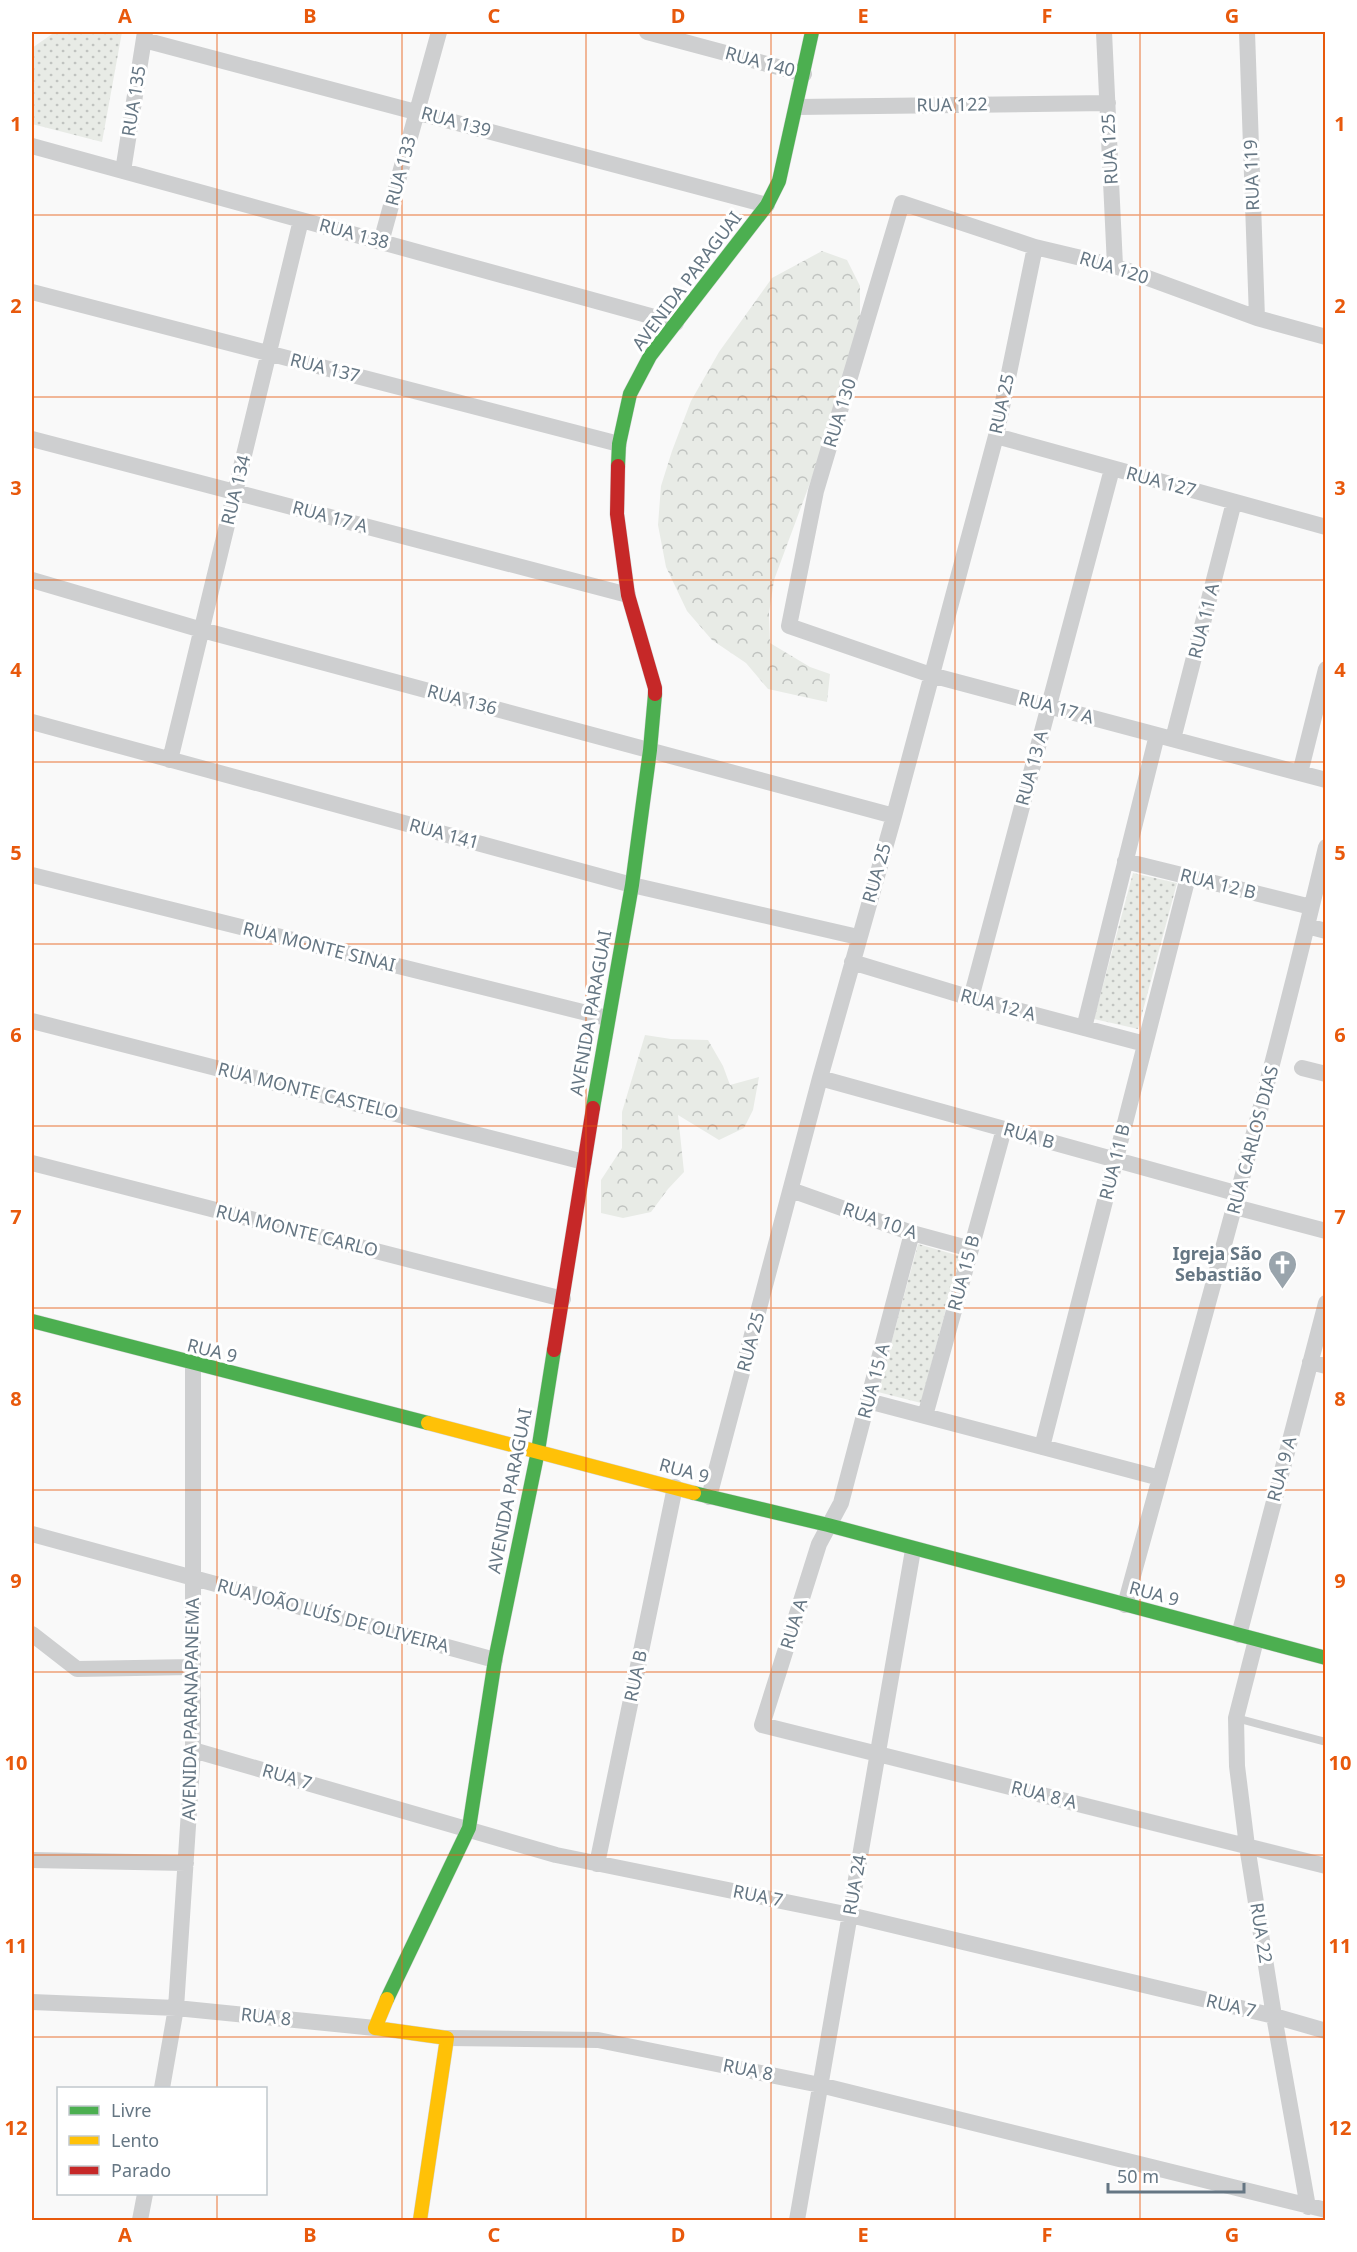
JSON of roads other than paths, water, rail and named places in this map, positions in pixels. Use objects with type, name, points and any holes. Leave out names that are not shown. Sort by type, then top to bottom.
[{"type":"street","name":"RUA 133","points":[[381,242],[439,32]]},
{"type":"street","name":"AVENIDA PARAGUAI","points":[[375,2028],[395,1981],[469,1828],[495,1660],[538,1451],[607,1018],[632,885],[650,750],[655,688],[628,595],[617,514],[620,444],[630,394],[650,356],[767,205],[779,181],[812,32]]},
{"type":"street","name":"RUA 125","points":[[1104,32],[1115,266]]},
{"type":"street","name":"RUA 119","points":[[1247,32],[1257,318]]},
{"type":"street","name":"RUA 140","points":[[657,33],[804,74]]},
{"type":"street","name":"RUA 139","points":[[144,36],[417,112],[767,205]]},
{"type":"street","name":"RUA 135","points":[[123,171],[144,36]]},
{"type":"street","name":"RUA 122","points":[[797,107],[1108,103]]},
{"type":"street","name":"RUA 138","points":[[32,146],[676,323]]},
{"type":"street","name":"RUA 120","points":[[902,203],[1035,247],[1115,266],[1257,318],[1326,337]]},
{"type":"street","name":"RUA 130","points":[[789,626],[816,491],[902,203]]},
{"type":"street","name":"RUA 134","points":[[170,760],[301,220]]},
{"type":"street","name":"RUA 25","points":[[709,1497],[858,937],[894,816],[996,436],[1035,247]]},
{"type":"street","name":"RUA 137","points":[[32,292],[620,444]]},
{"type":"street","name":"RUA 127","points":[[996,436],[1326,527]]},
{"type":"street","name":"RUA 17 A","points":[[32,439],[628,595]]},
{"type":"street","name":"RUA 13 A","points":[[970,998],[1112,469]]},
{"type":"street","name":"RUA 11 A","points":[[1173,739],[1234,502]]},
{"type":"street","name":"RUA 136","points":[[32,580],[202,630],[894,816]]},
{"type":"street","name":"RUA 17 A","points":[[789,626],[931,675],[1326,780]]},
{"type":"street","points":[[1300,773],[1326,669]]},
{"type":"street","name":"RUA 141","points":[[32,722],[632,885],[858,937]]},
{"type":"street","points":[[1084,1028],[1157,735]]},
{"type":"street","name":"RUA CARLOS DIAS","points":[[1125,1605],[1237,1201],[1326,847]]},
{"type":"street","name":"RUA 12 B","points":[[1125,861],[1311,907]]},
{"type":"street","name":"RUA MONTE SINAI","points":[[32,875],[607,1018]]},
{"type":"street","name":"RUA 11 B","points":[[1042,1447],[1188,877]]},
{"type":"street","points":[[1307,926],[1326,931]]},
{"type":"street","name":"RUA 12 A","points":[[852,962],[970,998],[1145,1044]]},
{"type":"street","name":"RUA MONTE CASTELO","points":[[32,1021],[584,1162]]},
{"type":"street","points":[[1302,1068],[1326,1074]]},
{"type":"street","name":"RUA B","points":[[820,1078],[1115,1160],[1326,1231]]},
{"type":"street","name":"RUA 15 B","points":[[925,1416],[1004,1129]]},
{"type":"street","name":"RUA MONTE CARLO","points":[[32,1162],[563,1299]]},
{"type":"street","name":"RUA 10 A","points":[[791,1190],[912,1233],[971,1249]]},
{"type":"street","name":"RUA 15 A","points":[[828,1525],[841,1503],[912,1233]]},
{"type":"street","name":"RUA 9 A","points":[[1239,1635],[1318,1364],[1326,1303]]},
{"type":"street","name":"RUA 9","points":[[32,1321],[709,1497],[828,1525],[914,1550],[1326,1658]]},
{"type":"street","name":"AVENIDA PARANAPANEMA","points":[[162,2087],[176,2008],[194,1750],[193,1364]]},
{"type":"street","points":[[868,1401],[1160,1478]]},
{"type":"street","name":"RUA B","points":[[597,1864],[675,1488]]},
{"type":"street","name":"RUA A","points":[[762,1725],[819,1544],[828,1525]]},
{"type":"street","name":"RUA JOÃO LUÍS DE OLIVEIRA","points":[[32,1534],[495,1660]]},
{"type":"street","name":"RUA 24","points":[[796,2220],[914,1550]]},
{"type":"street","points":[[32,1634],[77,1669],[193,1667]]},
{"type":"street","name":"RUA 22","points":[[1256,1640],[1236,1718],[1237,1766],[1247,1846],[1274,2016],[1308,2207]]},
{"type":"street","name":"RUA 8 A","points":[[762,1725],[1326,1866]]},
{"type":"street","name":"RUA 7","points":[[194,1750],[469,1828],[556,1856],[850,1914],[1274,2016],[1326,2031]]},
{"type":"street","points":[[32,1860],[186,1863]]},
{"type":"street","name":"RUA 8","points":[[32,2002],[176,2008],[375,2028],[447,2038],[598,2040],[820,2085],[1326,2210]]},
{"type":"street","points":[[420,2220],[447,2038]]},
{"type":"street","points":[[141,2220],[145,2195]]},
{"type":"street","points":[[1295,2220],[1308,2207]]},
{"type":"lane","points":[[1236,1718],[1326,1742]]},
{"type":"place","name":"Igreja São Sebastião","points":[[1283,1290]]}]
